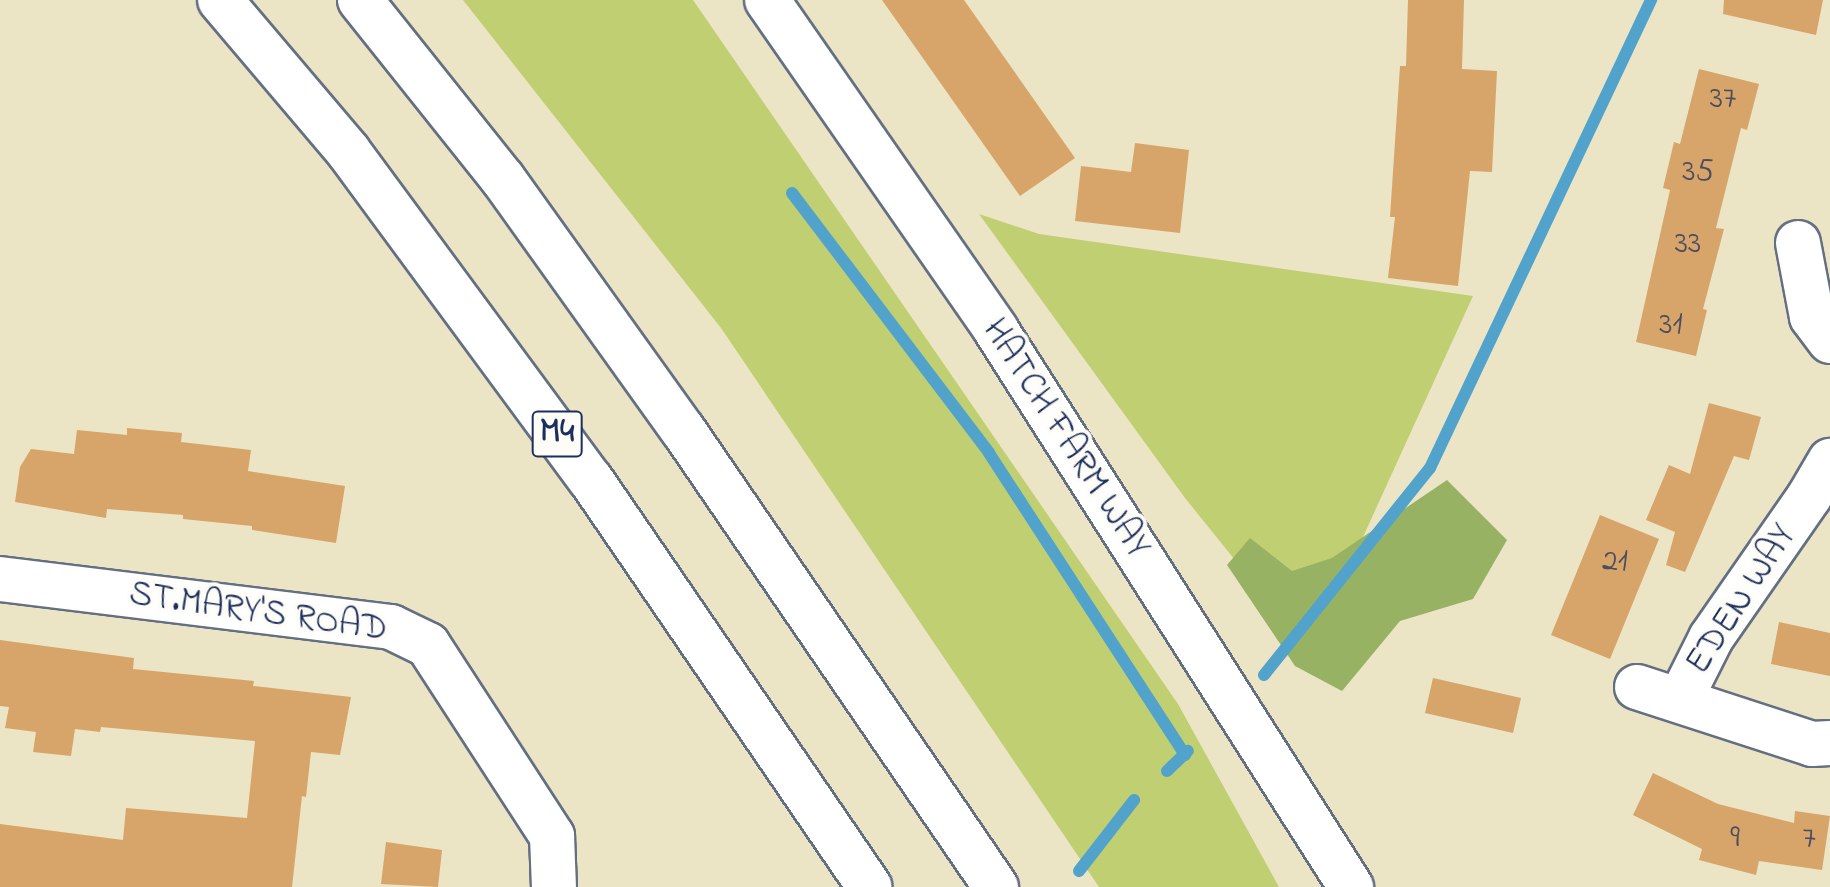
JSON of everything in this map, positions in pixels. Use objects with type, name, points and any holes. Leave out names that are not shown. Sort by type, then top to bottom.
[{"type":"main road","name":"M4","points":[[220,0],[348,151],[591,480],[870,887]]},
{"type":"main road","points":[[360,0],[503,179],[683,430],[996,887]]},
{"type":"main road","name":"HATCH FARM WAY","points":[[767,0],[996,330],[1351,887]]},
{"type":"main road","points":[[1798,243],[1812,317],[1830,341]]},
{"type":"main road","name":"EDEN WAY","points":[[1681,698],[1711,638],[1809,497],[1830,461]]},
{"type":"main road","name":"ST.MARY'S ROAD","points":[[0,579],[391,627],[428,645],[552,836],[554,887]]},
{"type":"main road","name":"EDEN WAY","points":[[1637,687],[1681,698],[1812,744],[1830,743]]},
{"type":"green space","points":[[463,0],[693,0],[1178,704],[1279,887],[1099,887],[721,328]]},
{"type":"green space","points":[[979,214],[1039,234],[1473,296],[1310,653],[1185,498]]},
{"type":"green space","points":[[1447,480],[1507,540],[1473,599],[1400,621],[1342,691],[1295,666],[1227,565],[1250,538],[1292,571],[1332,558]]},
{"type":"building","points":[[882,0],[964,0],[1075,158],[1020,196]]},
{"type":"building","points":[[1408,0],[1464,0],[1462,69],[1497,71],[1492,172],[1470,171],[1458,286],[1388,278],[1395,217],[1390,217],[1400,66],[1406,66]]},
{"type":"building","points":[[1724,0],[1823,0],[1816,35],[1723,14]]},
{"type":"building","points":[[1699,69],[1759,84],[1747,130],[1741,128],[1716,228],[1724,229],[1703,309],[1707,310],[1696,356],[1636,342],[1670,190],[1663,188],[1674,142],[1680,144]]},
{"type":"building","points":[[1135,143],[1189,150],[1180,233],[1075,221],[1081,166],[1131,172]]},
{"type":"building","points":[[1709,403],[1761,417],[1749,460],[1734,456],[1685,572],[1666,565],[1675,532],[1646,520],[1669,465],[1690,474]]},
{"type":"building","points":[[127,428],[182,433],[181,442],[251,450],[248,471],[345,486],[336,543],[252,530],[252,526],[183,519],[183,515],[107,509],[106,518],[15,502],[20,467],[31,449],[74,454],[77,430],[127,435]]},
{"type":"building","points":[[1600,515],[1659,539],[1610,659],[1551,635]]},
{"type":"building","points":[[1779,622],[1830,633],[1830,676],[1771,664]]},
{"type":"building","points":[[0,640],[134,658],[133,669],[254,681],[253,686],[351,697],[340,755],[311,752],[306,797],[302,796],[292,887],[0,887],[0,824],[123,840],[126,808],[247,818],[255,741],[101,727],[100,732],[75,729],[71,756],[33,752],[36,732],[5,728],[9,707],[0,706]]},
{"type":"building","points":[[1433,678],[1521,698],[1513,733],[1425,713]]},
{"type":"building","points":[[1653,773],[1718,804],[1794,823],[1795,811],[1830,816],[1822,870],[1759,861],[1756,875],[1699,860],[1702,849],[1633,815]]},
{"type":"building","points":[[386,842],[442,850],[438,887],[381,884]]},
{"type":"waterway","points":[[1264,675],[1430,468],[1651,0]]},
{"type":"waterway","points":[[792,193],[989,453],[1185,755]]},
{"type":"waterway","points":[[1167,771],[1188,751]]},
{"type":"waterway","points":[[1079,871],[1134,800]]}]
